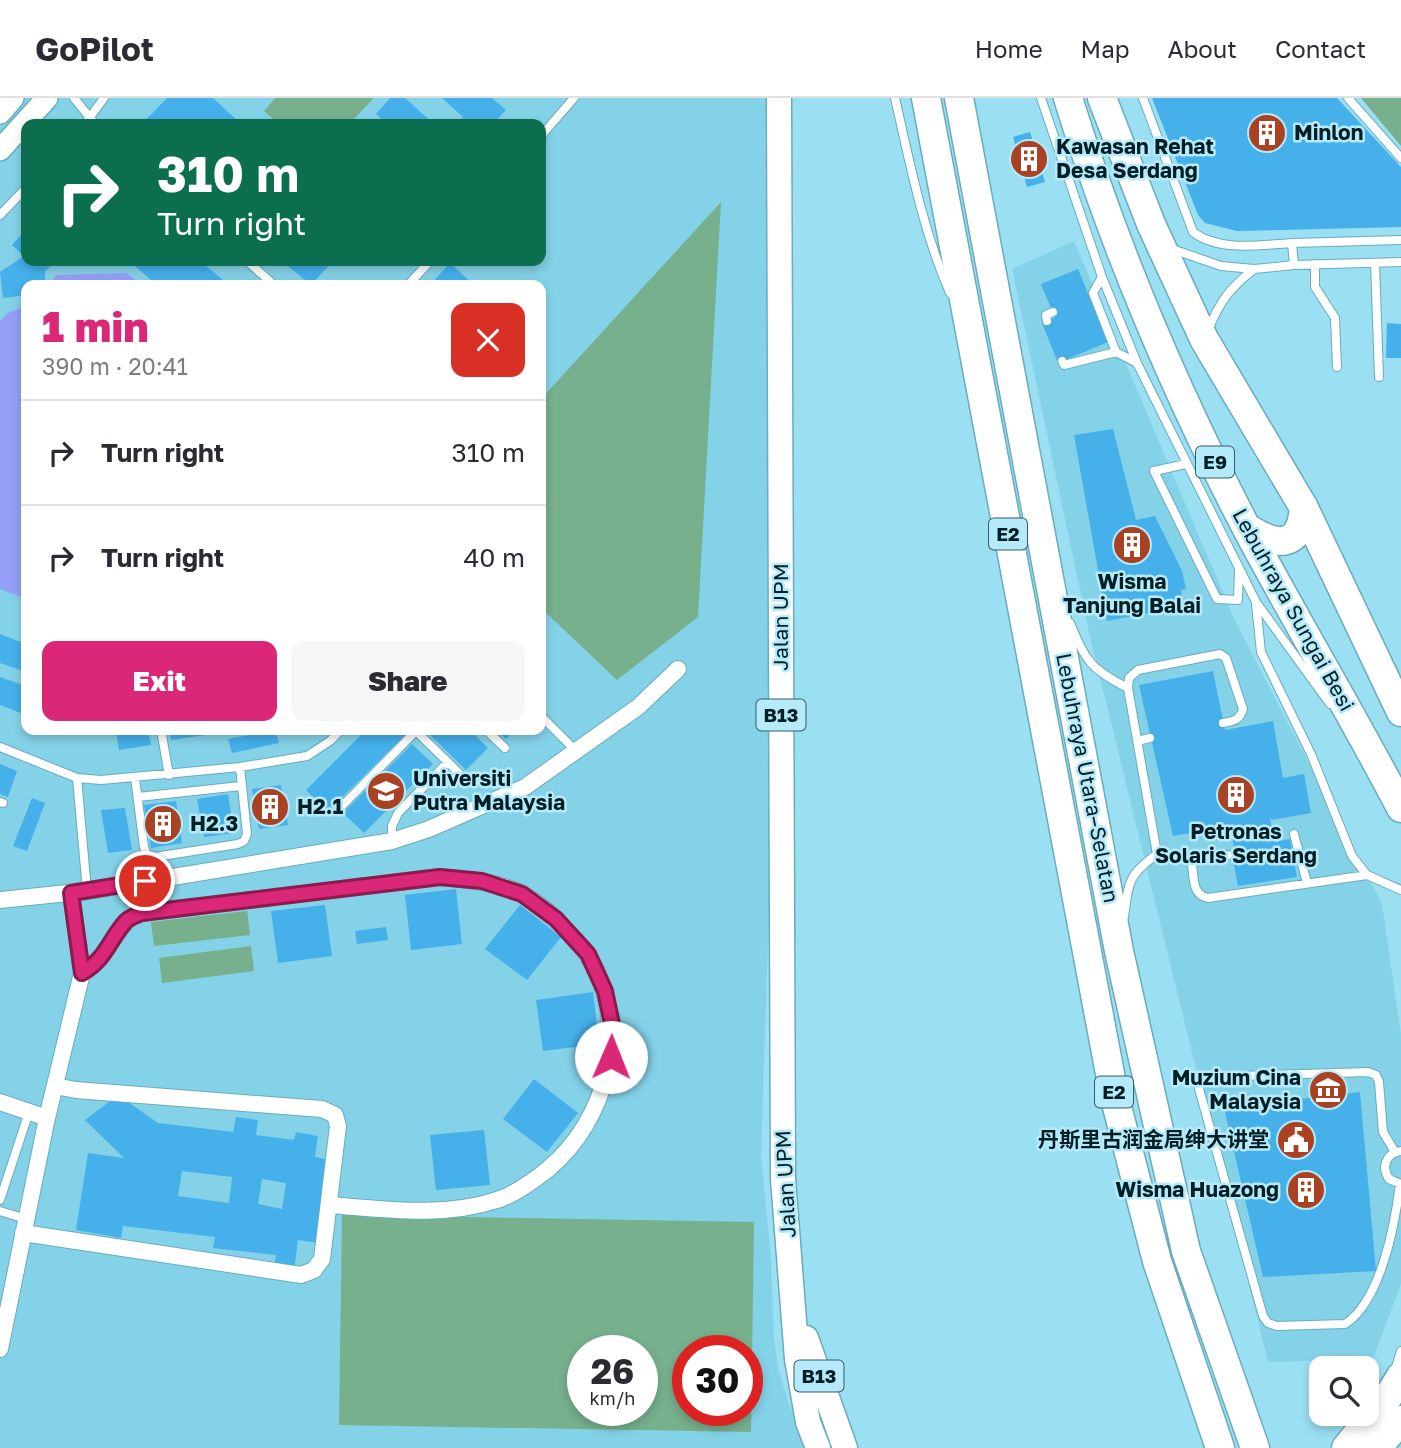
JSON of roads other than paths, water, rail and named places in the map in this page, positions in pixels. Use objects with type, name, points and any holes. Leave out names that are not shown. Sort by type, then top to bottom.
[{"type":"highway","name":"Lebuhraya Utara–Selatan","points":[[926,98],[1114,1095],[1157,1261],[1220,1448]]},
{"type":"highway","name":"Lebuhraya Utara–Selatan","points":[[959,98],[1119,951],[1186,1251],[1255,1448]]},
{"type":"highway","name":"Lebuhraya Sungai Besi","points":[[1068,98],[1116,236],[1165,361],[1247,528],[1397,800]]},
{"type":"highway","name":"E9","points":[[1102,98],[1160,243],[1204,339],[1304,508],[1399,700]]},
{"type":"highway","points":[[1247,528],[1266,540],[1289,540],[1303,520],[1304,508]]},
{"type":"highway","points":[[1346,1448],[1397,1398]]},
{"type":"highway","points":[[1377,1448],[1397,1398]]},
{"type":"main road","name":"Jalan UPM","points":[[779,98],[783,1179],[797,1359],[808,1422],[818,1448]]},
{"type":"main road","name":"Jalan UPM","points":[[794,1304],[845,1448]]},
{"type":"street","points":[[0,113],[13,98]]},
{"type":"street","points":[[28,119],[47,98]]},
{"type":"street","points":[[0,150],[21,127]]},
{"type":"street","points":[[0,900],[79,892],[392,841],[429,829],[525,787],[638,707],[678,669]]},
{"type":"street","points":[[82,973],[103,957],[127,919],[142,913],[440,877],[482,881],[522,894],[556,919],[588,954],[605,991],[612,1024],[611,1057],[598,1097],[583,1128],[564,1156],[536,1179],[499,1200],[439,1212],[328,1205]]},
{"type":"street","points":[[0,1349],[47,1118],[82,973],[79,892]]},
{"type":"street","points":[[24,1226],[301,1275],[314,1270],[322,1259],[338,1126],[335,1115],[322,1109],[76,1090],[55,1086]]},
{"type":"street","points":[[0,1102],[47,1118]]},
{"type":"lane","points":[[74,98],[88,119]]},
{"type":"lane","points":[[92,119],[104,98]]},
{"type":"lane","points":[[546,130],[574,98]]},
{"type":"lane","points":[[895,98],[917,194],[936,260],[971,341]]},
{"type":"lane","points":[[1041,98],[1102,277],[1137,363],[1256,602],[1337,714]]},
{"type":"lane","points":[[1143,98],[1193,232],[1203,240],[1217,244],[1401,240]]},
{"type":"lane","points":[[1348,98],[1401,158]]},
{"type":"lane","points":[[0,215],[21,193]]},
{"type":"lane","points":[[1160,243],[1187,256],[1221,266],[1254,269],[1401,262]]},
{"type":"lane","points":[[1292,243],[1294,265]]},
{"type":"lane","points":[[1375,263],[1379,377]]},
{"type":"lane","points":[[1315,264],[1315,287],[1335,318],[1337,366]]},
{"type":"lane","points":[[253,266],[268,280]]},
{"type":"lane","points":[[413,280],[425,266]]},
{"type":"lane","points":[[1204,339],[1216,309],[1232,286],[1254,269]]},
{"type":"lane","points":[[1102,277],[1091,294],[1116,352],[1137,363]]},
{"type":"lane","points":[[1047,321],[1046,315],[1053,312]]},
{"type":"lane","points":[[1062,361],[1064,365],[1116,352]]},
{"type":"lane","points":[[1186,464],[1154,471],[1217,599],[1238,600],[1239,567]]},
{"type":"lane","points":[[1049,575],[1084,656],[1100,674],[1128,688]]},
{"type":"lane","points":[[1256,602],[1261,652],[1311,754],[1352,856],[1367,875],[1401,890]]},
{"type":"lane","points":[[1119,951],[1129,882],[1137,869],[1157,854],[1128,688],[1129,678],[1138,670],[1220,654],[1226,658],[1243,709],[1241,716],[1235,721],[1223,723]]},
{"type":"lane","points":[[546,721],[576,752]]},
{"type":"lane","points":[[1345,725],[1397,800]]},
{"type":"lane","points":[[162,735],[169,775]]},
{"type":"lane","points":[[0,747],[77,778],[101,780],[240,767],[307,756],[336,735]]},
{"type":"lane","points":[[336,812],[411,735]]},
{"type":"lane","points":[[421,735],[463,777]]},
{"type":"lane","points":[[491,735],[505,748]]},
{"type":"lane","points":[[1137,741],[1150,738]]},
{"type":"lane","points":[[392,841],[392,826],[398,813],[449,762]]},
{"type":"lane","points":[[135,778],[144,847],[147,855],[155,857],[238,845],[244,841],[247,834],[240,767]]},
{"type":"lane","points":[[77,778],[79,892]]},
{"type":"lane","points":[[138,797],[241,786]]},
{"type":"lane","points":[[1294,834],[1307,883]]},
{"type":"lane","points":[[1228,855],[1197,860],[1192,864],[1196,892],[1200,897],[1367,875]]},
{"type":"lane","points":[[1368,1072],[1376,1075],[1379,1082],[1383,1132],[1398,1152],[1387,1159],[1385,1170],[1390,1179],[1400,1184],[1389,1247],[1376,1281],[1352,1320],[1345,1324],[1277,1326],[1268,1323],[1262,1316],[1199,1088],[1200,1081],[1210,1077],[1368,1072]]},
{"type":"lane","points":[[0,1200],[29,1112]]},
{"type":"lane","points":[[0,1211],[24,1226]]},
{"type":"lane","points":[[1397,1398],[1401,1350]]},
{"type":"water","points":[[126,273],[135,280],[53,280],[55,275]]},
{"type":"water","points":[[21,308],[21,597],[0,589],[0,321],[9,312]]},
{"type":"place","name":"Minlon","points":[[1267,133]]},
{"type":"place","name":"Kawasan Rehat Desa Serdang","points":[[1029,159]]},
{"type":"place","name":"Wisma Tanjung Balai","points":[[1132,545]]},
{"type":"place","name":"Universiti Putra Malaysia","points":[[386,791]]},
{"type":"place","name":"Petronas Solaris Serdang","points":[[1236,795]]},
{"type":"place","name":"H2.1","points":[[270,807]]},
{"type":"place","name":"H2.3","points":[[163,824]]},
{"type":"place","name":"Muzium Cina Malaysia","points":[[1328,1090]]},
{"type":"place","name":"丹斯里古润金局绅大讲堂","points":[[1296,1140]]},
{"type":"place","name":"Wisma Huazong","points":[[1306,1190]]}]
